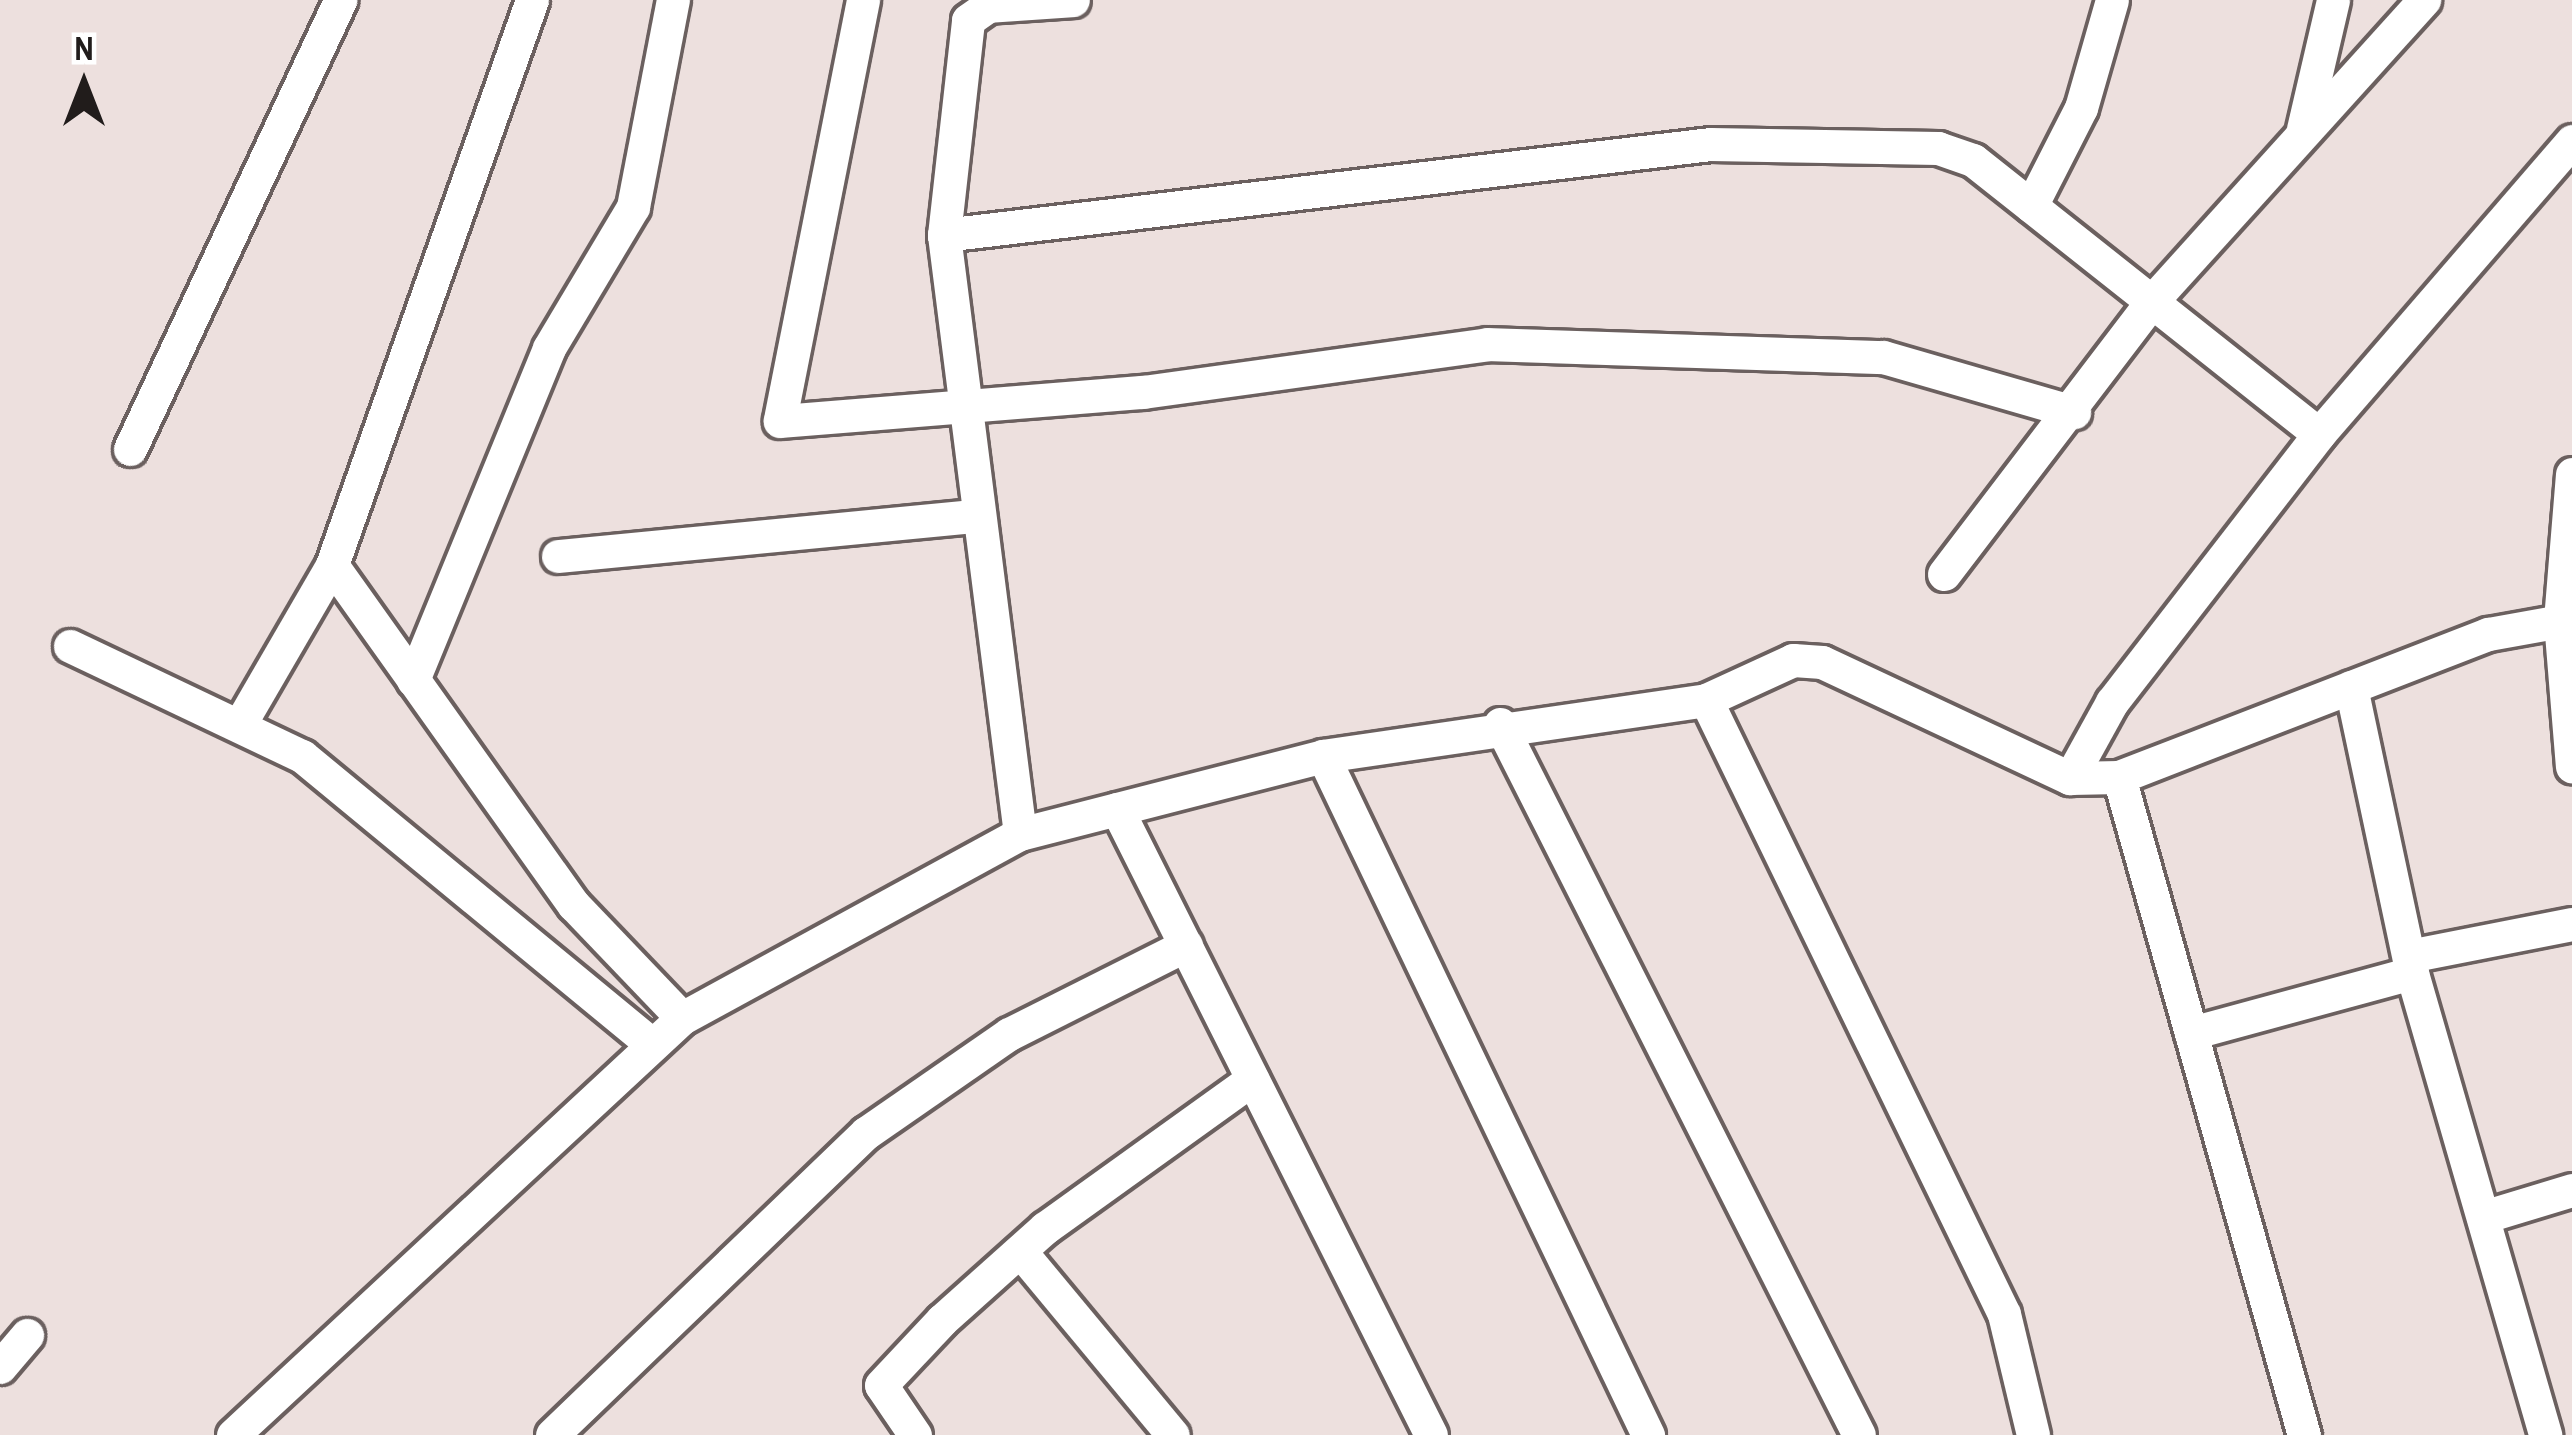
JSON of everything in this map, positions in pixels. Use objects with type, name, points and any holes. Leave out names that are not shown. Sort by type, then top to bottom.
[{"type":"street","points":[[130,449],[340,0]]},
{"type":"street","points":[[240,724],[332,565],[532,0]]},
{"type":"street","points":[[413,680],[549,348],[633,207],[673,0]]},
{"type":"street","points":[[863,0],[777,415],[789,424],[961,411],[1487,344],[1882,357],[2074,412]]},
{"type":"street","points":[[1020,834],[961,411],[944,235],[968,20],[988,6],[1073,0]]},
{"type":"street","points":[[2031,206],[2080,109],[2112,0]]},
{"type":"street","points":[[2301,136],[2333,0]]},
{"type":"street","points":[[1944,574],[2074,412],[2152,301],[2424,0]]},
{"type":"street","points":[[2070,778],[2112,703],[2319,434],[2572,141]]},
{"type":"street","points":[[944,235],[1710,145],[1938,148],[1973,160],[2319,434]]},
{"type":"street","points":[[2572,474],[2560,621],[2572,767]]},
{"type":"street","points":[[558,556],[975,517]]},
{"type":"street","points":[[332,565],[574,904],[682,1018]]},
{"type":"street","points":[[233,1435],[682,1018],[1020,834],[1323,756],[1500,724],[1706,700],[1793,660],[1822,662],[2070,778],[2119,776],[2488,634],[2560,621]]},
{"type":"street","points":[[70,646],[302,756],[652,1045]]},
{"type":"street","points":[[2351,687],[2410,964],[2545,1435]]},
{"type":"street","points":[[1706,700],[2004,1314],[2033,1435]]},
{"type":"street","points":[[1500,724],[1858,1435]]},
{"type":"street","points":[[1323,756],[1648,1435]]},
{"type":"street","points":[[2119,776],[2304,1435]]},
{"type":"street","points":[[1117,808],[1431,1435]]},
{"type":"street","points":[[2191,1033],[2410,964],[2572,924]]},
{"type":"street","points":[[552,1435],[866,1132],[1009,1034],[1186,945]]},
{"type":"street","points":[[915,1435],[881,1385],[1020,1251],[1252,1078]]},
{"type":"street","points":[[2483,1216],[2572,1190]]},
{"type":"street","points":[[1020,1251],[1173,1435]]},
{"type":"street","points":[[0,1366],[27,1334]]}]
